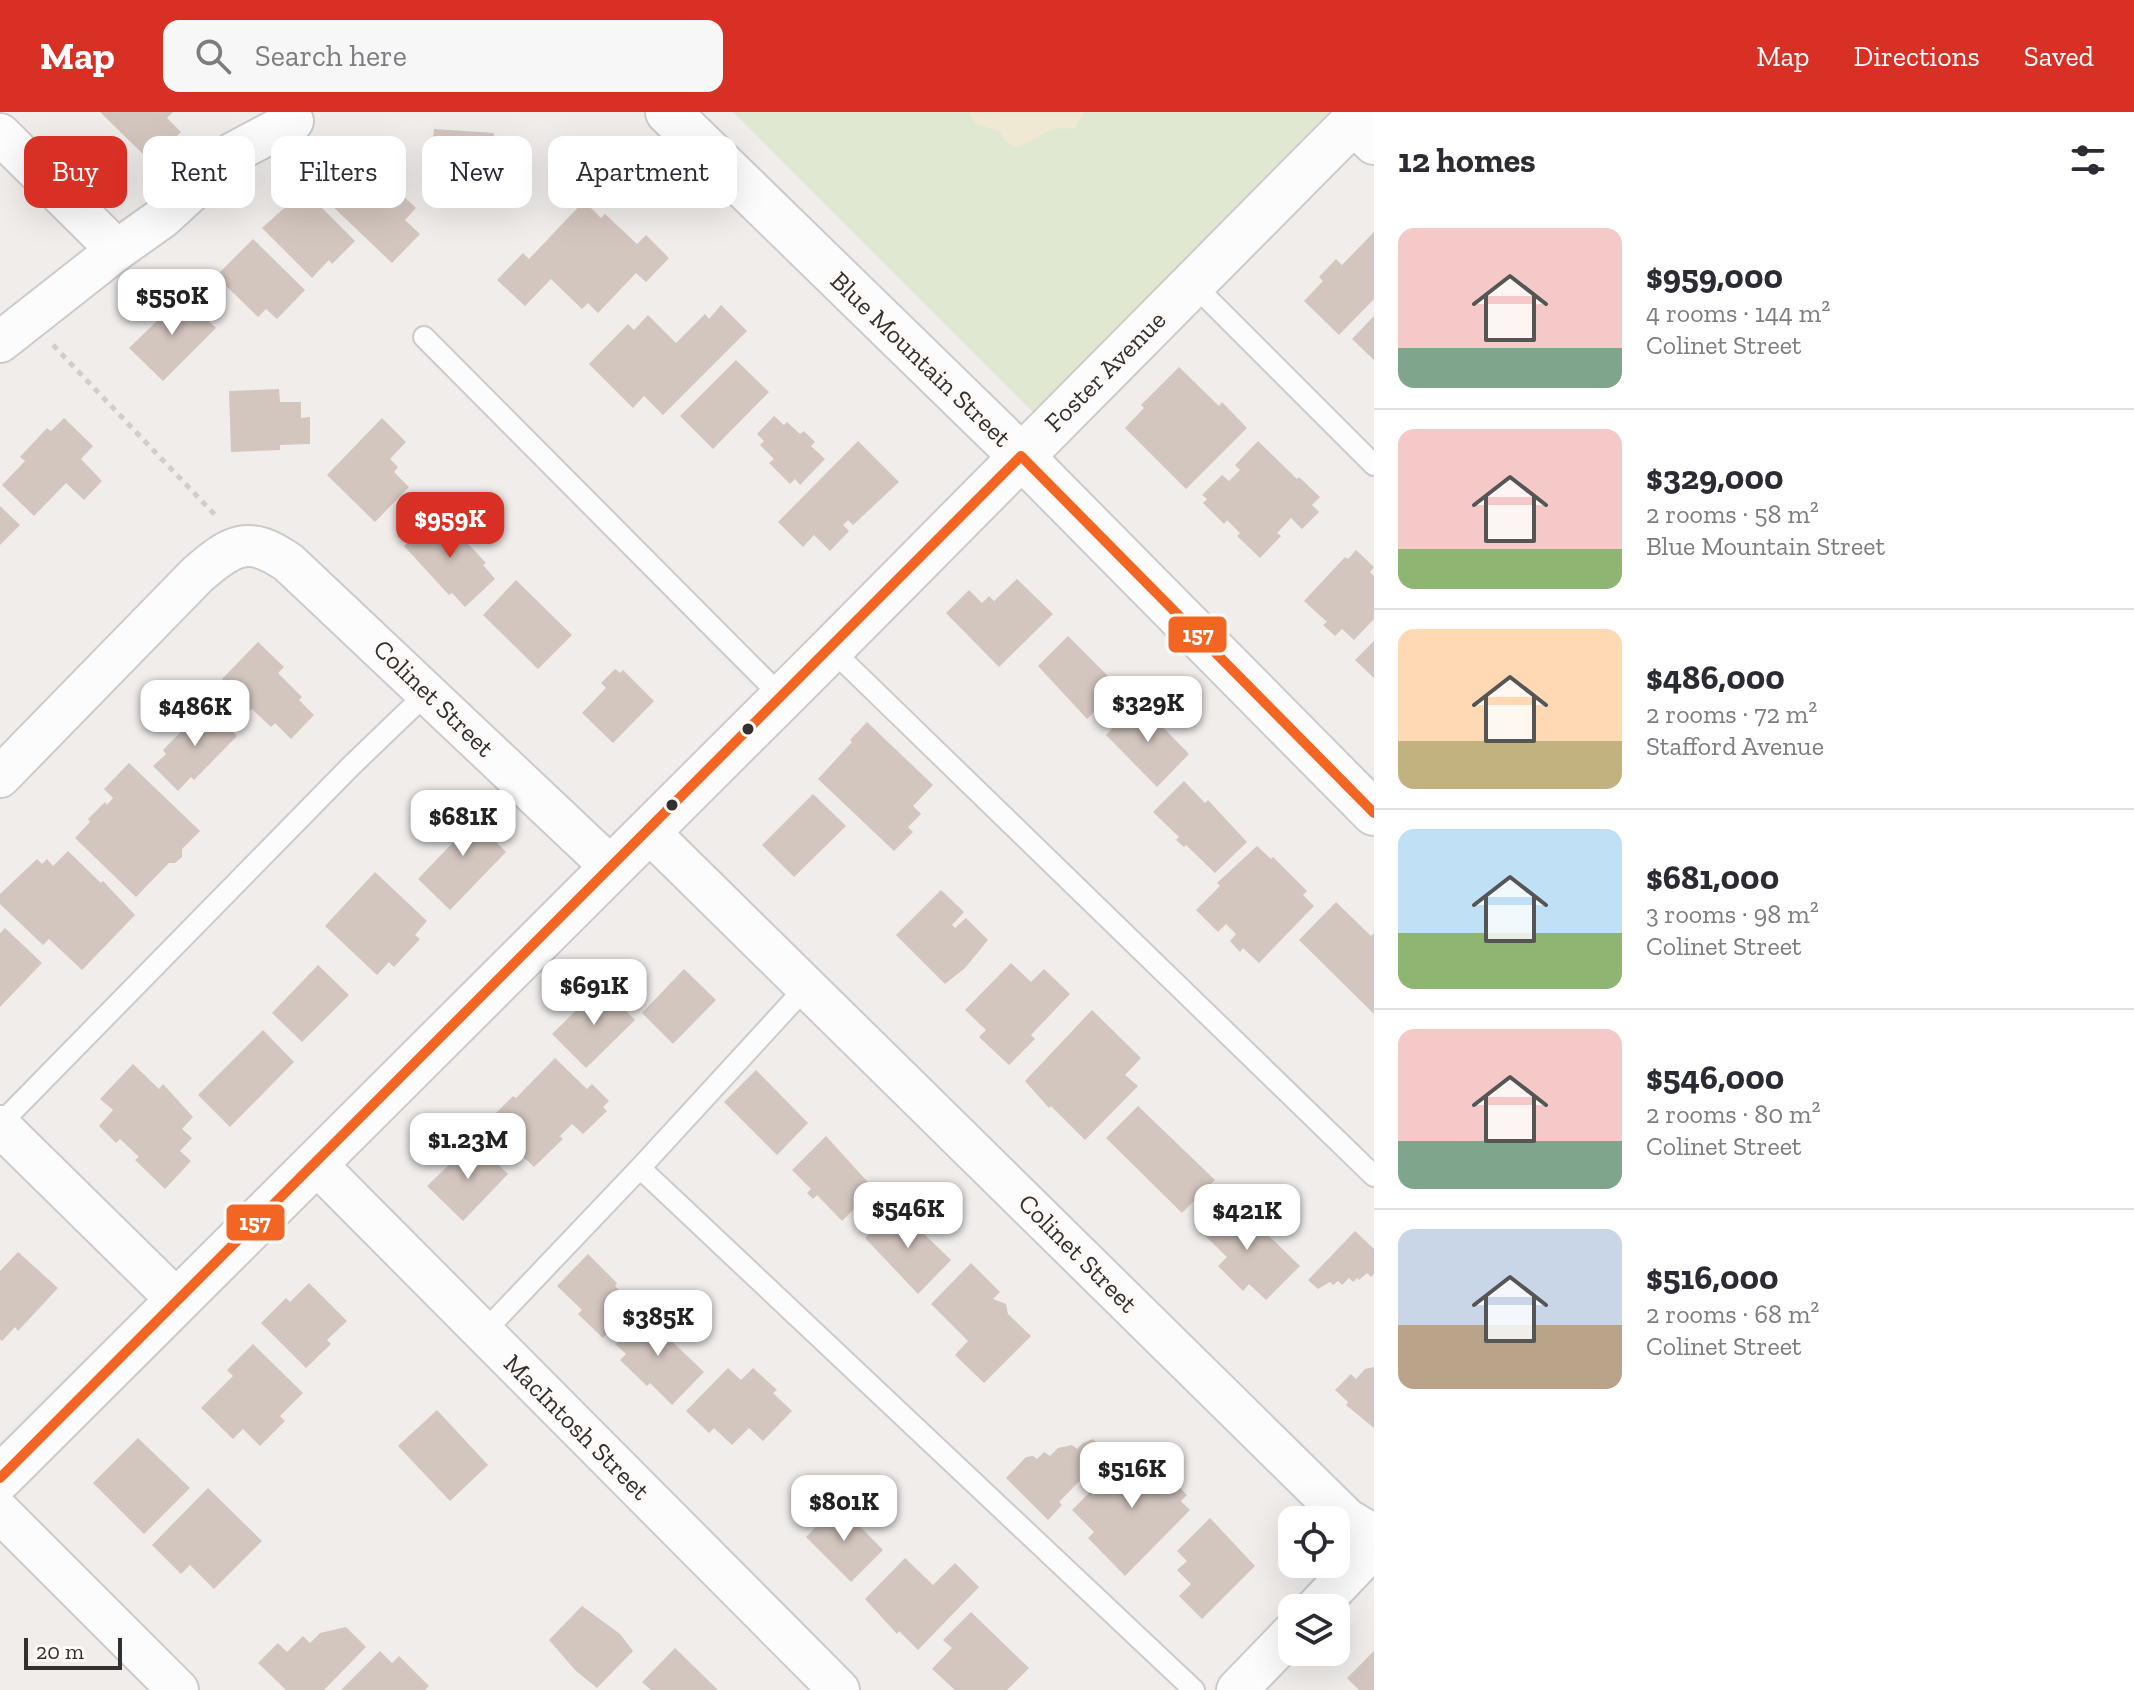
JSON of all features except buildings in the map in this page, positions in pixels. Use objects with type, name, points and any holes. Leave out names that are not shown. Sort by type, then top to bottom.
[{"type":"street","name":"Blue Mountain Street","points":[[668,112],[1021,456],[1374,813]]},
{"type":"street","points":[[0,342],[32,314],[162,218],[233,153],[294,117]]},
{"type":"street","name":"Foster Avenue","points":[[0,1478],[649,832],[1192,283],[1363,126]]},
{"type":"street","points":[[0,134],[117,250]]},
{"type":"street","name":"Colinet Street","points":[[0,777],[213,562],[244,544],[259,546],[289,563],[612,868]]},
{"type":"street","name":"Colinet Street","points":[[649,832],[808,985],[1347,1519],[1374,1535]]},
{"type":"street","points":[[0,1125],[178,1301]]},
{"type":"street","name":"MacIntosh Street","points":[[316,1164],[839,1690]]},
{"type":"street","points":[[0,1512],[178,1690]]},
{"type":"street","points":[[1329,1594],[1374,1547]]},
{"type":"street","points":[[1237,1690],[1278,1648]]},
{"type":"lane","points":[[1192,283],[1374,465]]},
{"type":"lane","points":[[424,337],[782,697]]},
{"type":"lane","points":[[831,649],[1374,1176]]},
{"type":"lane","points":[[0,1125],[339,778],[428,692]]},
{"type":"lane","points":[[483,1333],[808,985]]},
{"type":"lane","points":[[640,1168],[1194,1690]]},
{"type":"path","points":[[32,314],[52,345],[226,526]]},
{"type":"green space","points":[[733,112],[1329,112],[1033,412]]},
{"type":"sand","points":[[968,112],[1084,113],[1074,129],[1055,129],[1016,147],[1006,142],[999,131],[976,124]]},
{"type":"transit line","name":"157","points":[[1021,456],[1374,813]]},
{"type":"transit line","name":"157","points":[[0,1478],[1021,456]]}]
